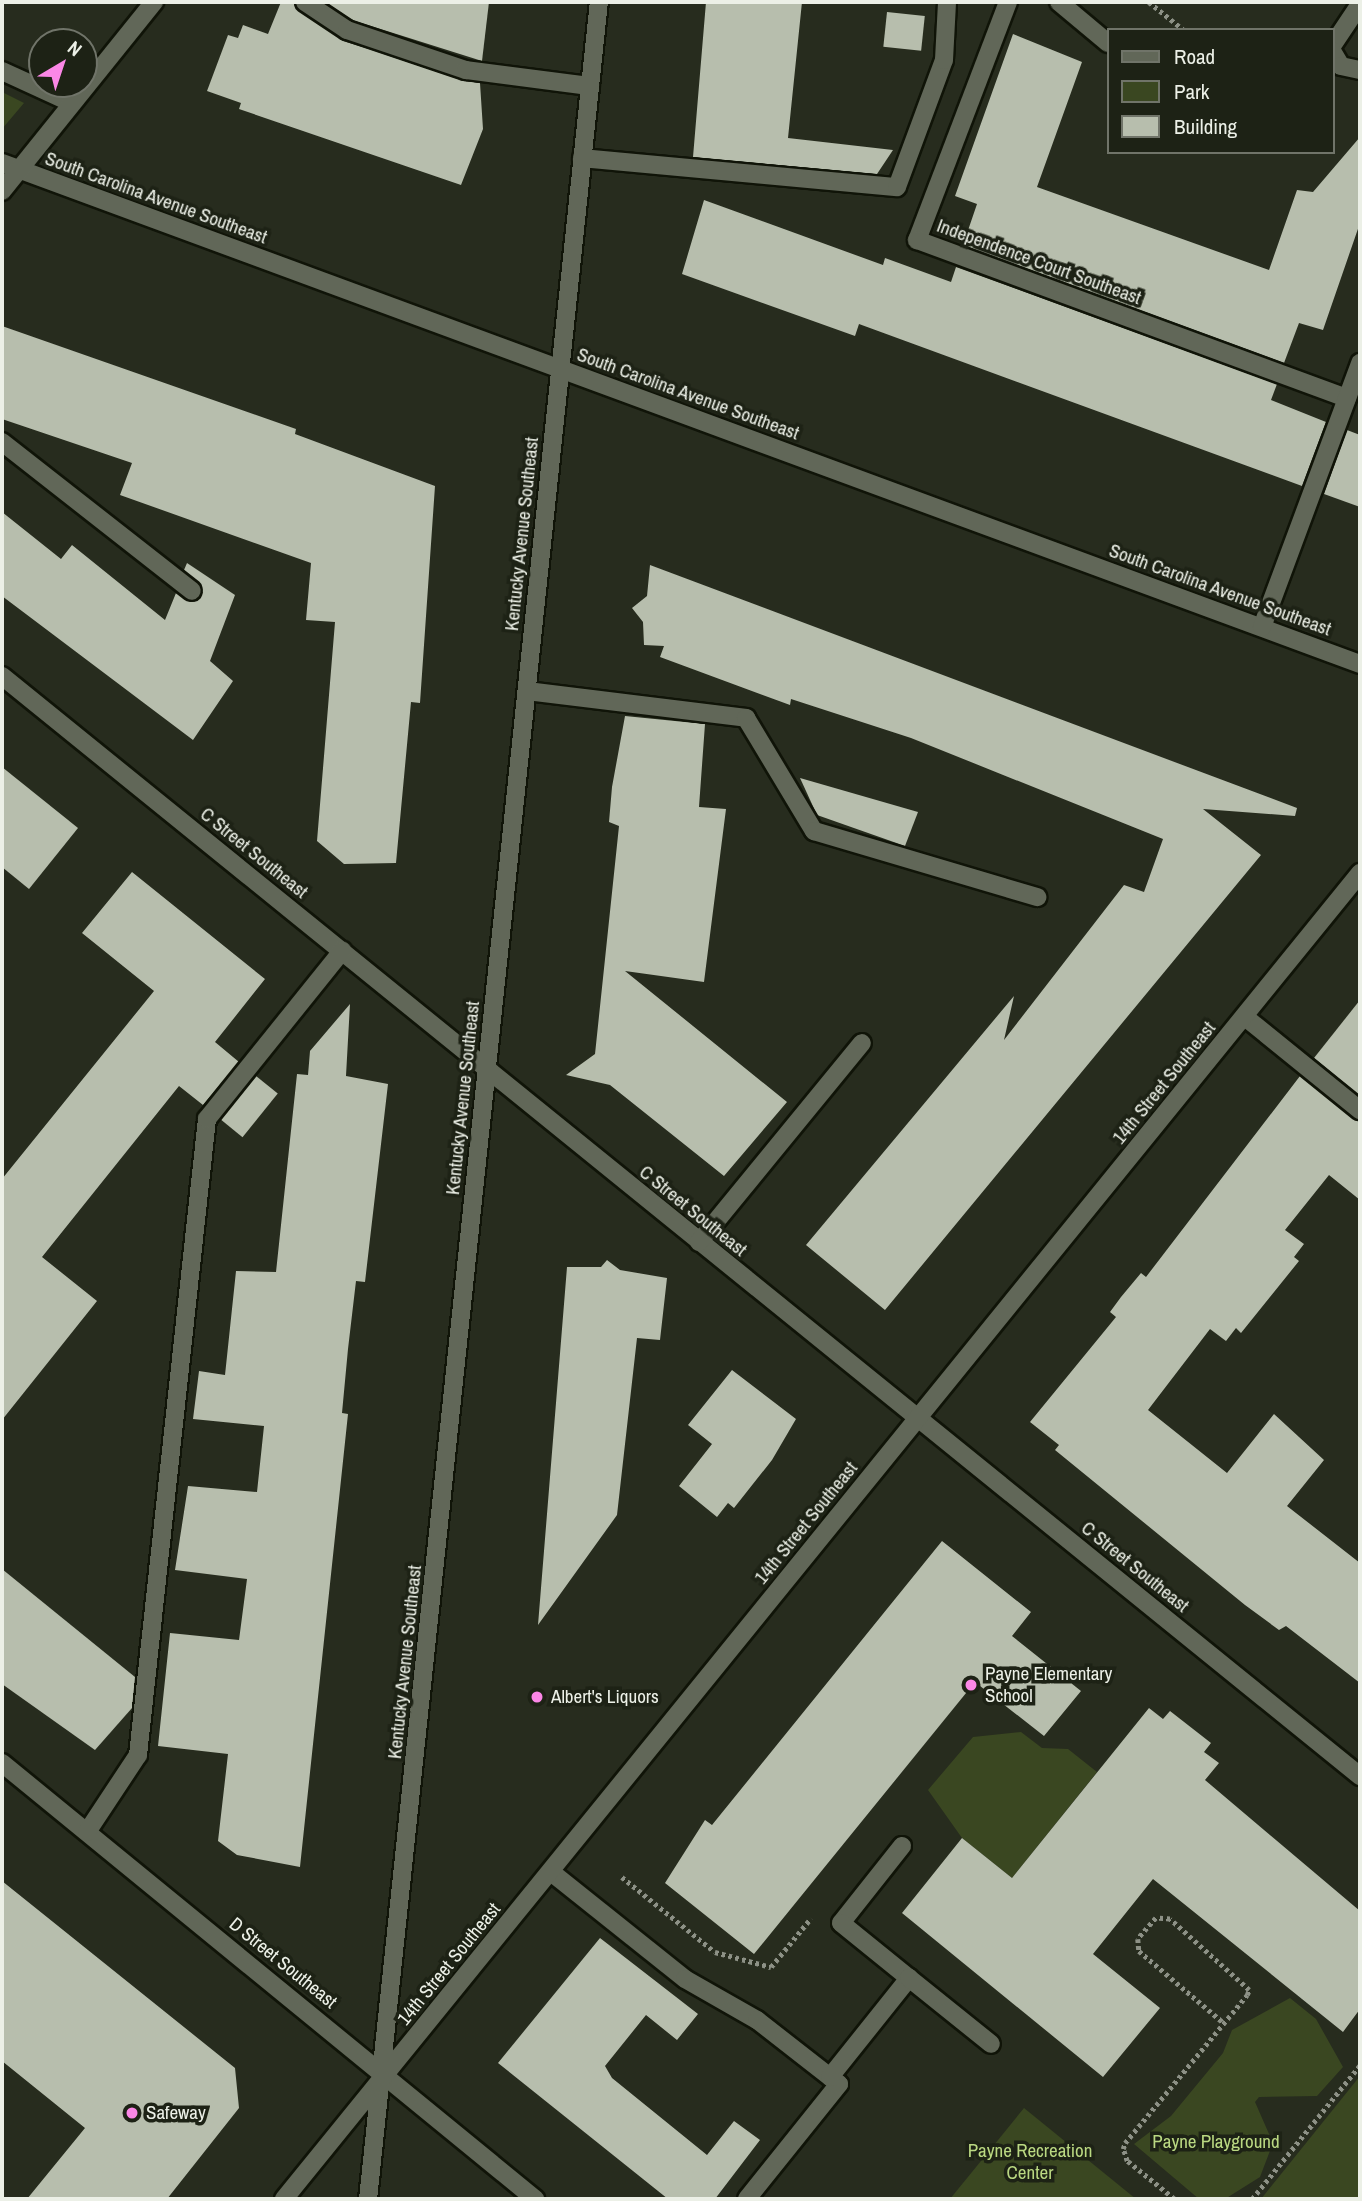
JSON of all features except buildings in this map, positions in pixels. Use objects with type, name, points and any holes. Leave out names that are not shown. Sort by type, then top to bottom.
[{"type":"street","points":[[2,191],[10,166],[72,103],[154,2]]},
{"type":"street","points":[[304,2],[347,30],[466,70],[590,86]]},
{"type":"street","name":"Kentucky Avenue Southeast","points":[[368,2199],[384,2077],[598,2]]},
{"type":"street","points":[[582,158],[897,187],[944,60],[947,2]]},
{"type":"street","name":"Independence Court Southeast","points":[[1008,2],[917,240],[1347,398]]},
{"type":"street","points":[[1059,2],[1106,41]]},
{"type":"street","points":[[1360,4],[1334,60],[1360,70]]},
{"type":"street","points":[[2,71],[72,103]]},
{"type":"street","name":"South Carolina Avenue Southeast","points":[[10,166],[1360,664]]},
{"type":"street","points":[[1262,627],[1360,363]]},
{"type":"street","points":[[2,442],[192,591]]},
{"type":"street","name":"C Street Southeast","points":[[2,676],[1360,1776]]},
{"type":"street","points":[[527,691],[746,718],[814,831],[1037,897]]},
{"type":"street","name":"14th Street Southeast","points":[[284,2199],[1360,873]]},
{"type":"street","points":[[86,1832],[138,1755],[207,1119],[342,951]]},
{"type":"street","points":[[1245,1017],[1360,1110]]},
{"type":"street","points":[[699,1242],[862,1043]]},
{"type":"street","name":"D Street Southeast","points":[[2,1763],[535,2199]]},
{"type":"street","points":[[902,1846],[841,1923],[991,2044]]},
{"type":"street","points":[[551,1871],[685,1979],[757,2020],[839,2084],[747,2199]]},
{"type":"street","points":[[830,2077],[909,1978]]},
{"type":"path","points":[[1149,2],[1182,28]]},
{"type":"path","points":[[622,1877],[715,1952],[771,1967],[819,1908]]},
{"type":"path","points":[[1174,2199],[1127,2161],[1123,2149],[1224,2022],[1249,1985],[1170,1919],[1156,1918],[1138,1939],[1139,1951],[1224,2022]]},
{"type":"path","points":[[1252,2199],[1360,2066]]},
{"type":"green space","points":[[2,92],[24,103],[2,129]]},
{"type":"green space","points":[[1021,1732],[1042,1748],[1068,1749],[1097,1772],[1012,1878],[962,1838],[928,1790],[973,1737]]},
{"type":"green space","name":"Payne Playground","points":[[1290,1998],[1316,2019],[1343,2067],[1317,2096],[1259,2097],[1255,2102],[1273,2143],[1260,2177],[1225,2199],[1199,2199],[1134,2144],[1171,2116],[1223,2053],[1232,2030]]},
{"type":"green space","points":[[1360,2076],[1360,2199],[1261,2199]]},
{"type":"green space","name":"Payne Recreation Center","points":[[1024,2108],[1136,2199],[950,2199]]},
{"type":"place","name":"Payne Elementary School","points":[[971,1685]]},
{"type":"place","name":"Albert's Liquors","points":[[537,1697]]},
{"type":"place","name":"Safeway","points":[[132,2113]]}]
